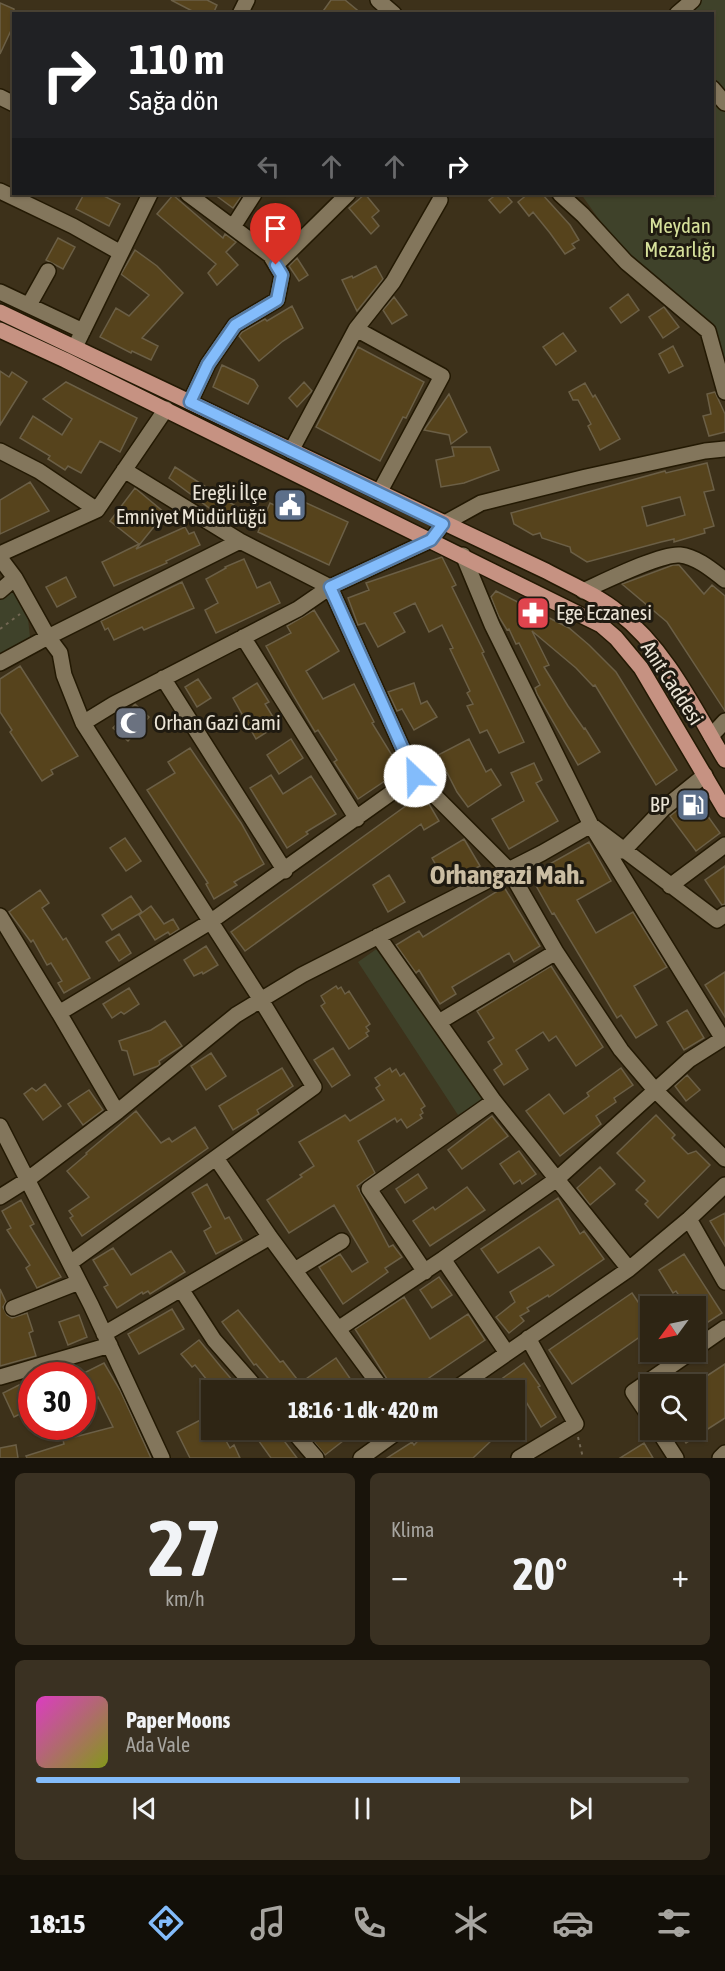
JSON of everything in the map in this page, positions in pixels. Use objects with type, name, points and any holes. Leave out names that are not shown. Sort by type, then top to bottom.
[{"type":"main road","points":[[0,312],[546,571],[618,612],[667,665],[725,760]]},
{"type":"main road","name":"Anıt Caddesi","points":[[0,330],[166,409],[587,616],[601,625],[616,638],[641,668],[725,810]]},
{"type":"street","points":[[378,0],[391,12]]},
{"type":"street","points":[[679,12],[693,0]]},
{"type":"street","points":[[714,90],[725,103]]},
{"type":"street","points":[[0,191],[74,226],[121,253]]},
{"type":"street","points":[[75,347],[150,195]]},
{"type":"street","points":[[189,195],[270,255],[282,275],[277,300],[235,325],[208,364],[190,402]]},
{"type":"street","points":[[233,227],[253,195]]},
{"type":"street","points":[[276,265],[347,195]]},
{"type":"street","points":[[561,195],[583,215],[626,262],[708,331],[725,392]]},
{"type":"street","points":[[291,451],[356,329],[393,282],[440,200]]},
{"type":"street","points":[[29,306],[48,271]]},
{"type":"street","points":[[0,292],[83,331]]},
{"type":"street","points":[[356,329],[442,376],[379,493]]},
{"type":"street","points":[[70,1263],[314,1087],[261,1000],[83,723],[64,675],[60,653],[0,556],[97,510],[166,409]]},
{"type":"street","points":[[83,723],[163,678],[298,609],[330,587],[431,540],[443,524],[481,503],[705,451],[725,449]]},
{"type":"street","points":[[0,452],[39,471],[97,510]]},
{"type":"street","points":[[124,470],[240,541],[330,587],[415,776],[509,870],[556,952],[621,1050],[655,1090],[725,1159]]},
{"type":"street","points":[[0,663],[240,541]]},
{"type":"street","points":[[338,1329],[557,1179],[689,1060],[724,1038],[591,825],[492,625],[463,555]]},
{"type":"street","points":[[583,591],[641,565],[678,555],[693,558],[725,580]]},
{"type":"street","points":[[0,591],[15,578]]},
{"type":"street","points":[[243,637],[357,819]]},
{"type":"street","points":[[163,678],[285,871]]},
{"type":"street","points":[[711,736],[725,721]]},
{"type":"street","points":[[59,1013],[210,922],[285,871],[415,776]]},
{"type":"street","points":[[623,851],[663,809],[705,776]]},
{"type":"street","points":[[591,825],[717,920],[725,914]]},
{"type":"street","points":[[0,1197],[27,1180],[117,1112],[236,1015],[302,975],[509,870],[591,825]]},
{"type":"street","points":[[670,886],[725,845]]},
{"type":"street","points":[[0,916],[117,1112]]},
{"type":"street","points":[[378,936],[494,1101],[629,1269]]},
{"type":"street","points":[[439,1022],[556,952]]},
{"type":"street","points":[[424,1272],[369,1189],[494,1101]]},
{"type":"street","points":[[0,1126],[70,1263],[162,1458]]},
{"type":"street","points":[[216,1158],[270,1237],[376,1380]]},
{"type":"street","points":[[468,1380],[629,1269],[689,1219],[725,1185]]},
{"type":"street","points":[[689,1219],[725,1282]]},
{"type":"street","points":[[0,1377],[107,1340],[182,1289],[270,1237]]},
{"type":"street","points":[[295,1270],[342,1241]]},
{"type":"street","points":[[443,1259],[507,1353]]},
{"type":"street","points":[[13,1308],[79,1282]]},
{"type":"street","points":[[182,1289],[214,1340],[249,1380]]},
{"type":"street","points":[[706,1341],[725,1328]]},
{"type":"street","points":[[519,1458],[576,1424],[528,1338]]},
{"type":"street","points":[[660,1374],[677,1362]]},
{"type":"street","points":[[640,1387],[633,1392],[640,1402]]},
{"type":"street","points":[[301,1440],[316,1458]]},
{"type":"street","points":[[361,1458],[386,1440]]},
{"type":"street","points":[[664,1440],[676,1458]]},
{"type":"street","points":[[720,1458],[725,1453]]},
{"type":"path","points":[[0,628],[31,606]]},
{"type":"path","points":[[576,1424],[583,1458]]},
{"type":"green space","name":"Meydan Mezarlığı","points":[[684,0],[725,0],[725,365],[715,326],[615,242],[582,195],[714,195],[714,12],[669,12]]},
{"type":"green space","points":[[12,590],[27,609],[30,637],[0,656],[0,600]]},
{"type":"green space","points":[[378,948],[486,1098],[458,1115],[358,962]]},
{"type":"building","points":[[171,0],[207,0],[217,5],[214,12],[194,12]]},
{"type":"building","points":[[331,0],[345,0],[360,12],[322,12]]},
{"type":"building","points":[[0,3],[14,9],[14,12],[12,12],[12,28],[0,54]]},
{"type":"building","points":[[83,195],[102,195],[120,204],[109,226],[76,209]]},
{"type":"building","points":[[173,195],[223,238],[225,234],[236,242],[226,252],[238,265],[217,285],[208,273],[216,264],[157,214]]},
{"type":"building","points":[[215,195],[242,195],[233,208]]},
{"type":"building","points":[[366,195],[379,211],[372,217],[379,226],[371,234],[349,208]]},
{"type":"building","points":[[496,195],[506,195],[512,202],[500,213],[489,200]]},
{"type":"building","points":[[527,195],[543,195],[570,225],[579,240],[572,244],[575,248],[565,254],[533,212],[529,216],[518,202]]},
{"type":"building","points":[[58,238],[75,247],[63,269],[46,260]]},
{"type":"building","points":[[135,250],[157,266],[183,293],[142,338],[158,346],[151,360],[132,351],[131,353],[100,337],[116,308],[129,316],[149,295],[121,274]]},
{"type":"building","points":[[297,258],[308,275],[299,281],[289,266]]},
{"type":"building","points":[[376,266],[383,279],[357,311],[342,280],[352,276],[353,278]]},
{"type":"building","points":[[628,294],[639,310],[621,323],[610,308]]},
{"type":"building","points":[[394,297],[407,315],[392,324],[383,310]]},
{"type":"building","points":[[292,306],[303,328],[259,361],[239,336],[242,332]]},
{"type":"building","points":[[664,307],[679,327],[663,338],[649,317]]},
{"type":"building","points":[[563,333],[576,351],[556,365],[543,347]]},
{"type":"building","points":[[673,346],[683,366],[669,373],[659,354]]},
{"type":"building","points":[[358,347],[424,382],[380,461],[316,427]]},
{"type":"building","points":[[222,365],[254,380],[258,386],[248,404],[213,387]]},
{"type":"building","points":[[0,371],[9,377],[12,372],[27,382],[0,425]]},
{"type":"building","points":[[66,382],[137,418],[120,452],[100,441],[81,473],[68,466],[65,470],[48,459],[50,456],[20,438],[33,416],[62,435],[72,419],[43,399]]},
{"type":"building","points":[[304,382],[312,391],[297,407],[289,398]]},
{"type":"building","points":[[585,383],[593,397],[595,395],[620,439],[600,450],[588,426],[591,424],[578,400],[573,400],[569,392]]},
{"type":"building","points":[[715,392],[725,414],[725,432],[709,436],[703,416],[711,414],[707,394]]},
{"type":"building","points":[[449,394],[467,432],[451,444],[449,435],[424,430]]},
{"type":"building","points":[[452,447],[490,447],[499,470],[464,483],[441,487],[436,460],[454,456]]},
{"type":"building","points":[[707,463],[714,490],[704,492],[714,526],[704,529],[705,533],[587,562],[571,552],[570,547],[542,538],[540,533],[533,535],[514,524],[511,513],[665,471],[666,473]],"holes":[[[680,497],[685,515],[647,526],[642,507]]]},
{"type":"building","points":[[175,467],[237,507],[228,522],[169,478]]},
{"type":"building","points":[[30,482],[49,511],[0,534],[0,500]]},
{"type":"building","points":[[135,488],[165,513],[136,549],[185,527],[189,534],[194,532],[200,545],[166,561],[167,563],[114,586],[102,562],[139,544],[110,521]]},
{"type":"building","points":[[280,491],[348,522],[329,565],[258,532],[270,503],[274,505]]},
{"type":"building","points":[[442,557],[456,585],[452,587],[524,742],[499,753],[487,730],[480,733],[467,706],[473,704],[467,693],[470,691],[450,649],[453,648],[442,625],[429,632],[415,603],[394,613],[405,632],[378,647],[365,623],[358,625],[348,598],[369,590],[366,583]]},
{"type":"building","points":[[244,559],[257,588],[270,582],[280,603],[216,633],[205,610],[218,603],[206,579]]},
{"type":"building","points":[[673,565],[679,565],[704,594],[712,585],[725,596],[725,711],[667,622],[622,584]]},
{"type":"building","points":[[66,577],[76,597],[57,607],[46,587]]},
{"type":"building","points":[[182,582],[194,608],[144,630],[142,627],[114,640],[108,628],[105,630],[101,621]]},
{"type":"building","points":[[496,591],[569,628],[589,645],[616,672],[677,770],[656,785],[595,685],[593,686],[576,668],[532,631],[549,665],[544,667],[600,752],[578,765],[537,694],[535,688],[540,685],[519,643],[516,644],[509,629],[507,630],[499,617],[491,597]]},
{"type":"building","points":[[314,610],[339,651],[306,671],[323,699],[354,684],[374,722],[372,723],[401,770],[358,799],[334,762],[337,760],[318,730],[315,732],[266,646],[291,633],[287,626]]},
{"type":"building","points":[[20,666],[78,756],[51,770],[53,774],[42,781],[10,732],[12,730],[0,712],[0,679]]},
{"type":"building","points":[[198,679],[211,698],[197,707],[185,687]]},
{"type":"building","points":[[257,683],[269,702],[265,704],[278,725],[256,739],[233,698]]},
{"type":"building","points":[[414,683],[421,704],[427,701],[437,717],[414,730],[402,709],[397,711],[388,692]]},
{"type":"building","name":"Orhan Gazi Cami","points":[[135,704],[149,717],[128,741],[113,728]]},
{"type":"building","points":[[291,739],[303,758],[279,774],[267,755]]},
{"type":"building","points":[[469,739],[486,772],[491,769],[501,785],[468,807],[457,792],[438,755]]},
{"type":"building","points":[[190,748],[241,823],[264,864],[234,882],[237,885],[214,899],[206,884],[208,883],[147,790],[175,773],[168,762]]},
{"type":"building","points":[[534,763],[542,780],[536,783],[558,821],[509,849],[492,819],[524,801],[511,773]]},
{"type":"building","points":[[271,775],[283,794],[311,776],[336,814],[306,832],[308,834],[287,848],[250,788]]},
{"type":"building","points":[[421,795],[439,821],[424,830],[421,824],[245,951],[231,932]]},
{"type":"building","points":[[694,797],[720,833],[696,851],[670,816]]},
{"type":"building","points":[[125,838],[141,861],[126,871],[110,848]]},
{"type":"building","points":[[464,839],[480,866],[446,883],[432,858]]},
{"type":"building","points":[[589,842],[611,881],[577,900],[596,933],[633,912],[667,967],[634,986],[657,1025],[636,1038],[621,1015],[617,1018],[530,875]]},
{"type":"building","points":[[725,866],[725,904],[722,905],[705,880]]},
{"type":"building","points":[[389,875],[405,902],[388,912],[373,885]]},
{"type":"building","points":[[504,887],[540,946],[514,962],[509,953],[452,987],[456,994],[440,1004],[419,970],[416,973],[396,945],[419,931],[423,937]]},
{"type":"building","points":[[40,890],[49,903],[42,908],[63,940],[66,938],[90,978],[64,993],[58,983],[62,981],[51,963],[47,965],[33,940],[31,942],[9,912]]},
{"type":"building","points":[[131,896],[142,912],[112,930],[102,915]]},
{"type":"building","points":[[151,906],[164,924],[173,919],[179,929],[170,935],[168,932],[155,940],[139,915]]},
{"type":"building","points":[[119,934],[131,953],[119,961],[106,942]]},
{"type":"building","points":[[206,946],[218,965],[203,974],[202,972],[194,976],[184,960]]},
{"type":"building","points":[[551,966],[603,1047],[576,1066],[556,1036],[549,1041],[543,1032],[516,1050],[528,1069],[504,1085],[494,1070],[502,1064],[488,1042],[494,1038],[477,1011]]},
{"type":"building","points":[[725,972],[725,1017],[705,985]]},
{"type":"building","points":[[336,986],[338,989],[341,987],[345,994],[349,991],[370,1024],[366,1027],[369,1031],[366,1033],[368,1036],[349,1049],[321,1006],[325,1003],[321,996]]},
{"type":"building","points":[[129,988],[139,1004],[124,1014],[121,1012],[112,1018],[103,1004]]},
{"type":"building","points":[[687,1010],[704,1038],[684,1050],[667,1022]]},
{"type":"building","points":[[165,1021],[182,1046],[159,1061],[158,1066],[134,1075],[127,1051],[122,1050],[119,1041],[151,1030]]},
{"type":"building","points":[[333,1048],[350,1075],[332,1087],[314,1060]]},
{"type":"building","points":[[211,1053],[226,1076],[206,1090],[191,1066]]},
{"type":"building","points":[[282,1068],[293,1086],[257,1110],[259,1114],[233,1130],[219,1106]]},
{"type":"building","points":[[390,1068],[392,1072],[396,1069],[400,1076],[404,1073],[425,1106],[421,1109],[422,1118],[407,1128],[401,1119],[397,1122],[395,1118],[358,1141],[375,1173],[357,1186],[389,1247],[393,1245],[402,1257],[385,1268],[388,1272],[343,1304],[319,1267],[340,1254],[352,1272],[368,1262],[334,1205],[289,1233],[267,1200],[302,1177],[300,1175],[314,1166],[299,1142],[345,1115],[350,1121],[384,1100],[376,1088],[380,1085],[375,1078]]},
{"type":"building","points":[[621,1068],[633,1085],[614,1098],[616,1102],[596,1116],[601,1124],[560,1156],[526,1111],[549,1094],[564,1114],[589,1096],[587,1093]]},
{"type":"building","points":[[687,1075],[700,1090],[686,1101],[675,1086]]},
{"type":"building","points":[[45,1084],[61,1106],[43,1120],[24,1094],[32,1088],[36,1091]]},
{"type":"building","points":[[89,1090],[103,1110],[83,1125],[68,1104]]},
{"type":"building","points":[[136,1111],[161,1143],[169,1138],[172,1142],[195,1127],[208,1148],[82,1236],[70,1218],[73,1216],[69,1211],[89,1197],[67,1171]]},
{"type":"building","points":[[656,1115],[675,1135],[672,1138],[688,1154],[696,1151],[710,1165],[658,1218],[645,1204],[648,1201],[636,1190],[645,1181],[617,1153]]},
{"type":"building","points":[[492,1116],[508,1136],[462,1169],[448,1150]]},
{"type":"building","points":[[519,1151],[536,1174],[522,1184],[520,1180],[514,1184],[500,1164]]},
{"type":"building","points":[[600,1167],[615,1184],[590,1205],[577,1188]]},
{"type":"building","points":[[418,1174],[427,1188],[405,1203],[396,1189]]},
{"type":"building","points":[[207,1184],[225,1219],[229,1217],[242,1240],[216,1254],[204,1231],[211,1227],[192,1193]]},
{"type":"building","points":[[467,1187],[485,1210],[430,1246],[413,1221],[433,1207],[435,1210]]},
{"type":"building","points":[[558,1198],[580,1234],[584,1231],[604,1259],[549,1297],[548,1295],[527,1308],[529,1311],[520,1316],[524,1321],[509,1333],[496,1317],[515,1302],[510,1292],[554,1265],[539,1247],[498,1273],[481,1249]]},
{"type":"building","points":[[21,1200],[34,1224],[30,1226],[61,1277],[37,1288],[26,1268],[30,1265],[7,1230],[11,1228],[2,1211]]},
{"type":"building","points":[[725,1213],[725,1246],[710,1221]]},
{"type":"building","points":[[113,1248],[131,1275],[171,1251],[185,1272],[150,1294],[148,1291],[143,1294],[142,1292],[117,1308],[104,1287],[108,1285],[93,1260]]},
{"type":"building","points":[[684,1254],[722,1313],[706,1323],[706,1296],[679,1296],[676,1291],[673,1293],[659,1270]]},
{"type":"building","points":[[439,1277],[452,1295],[432,1308],[420,1290]]},
{"type":"building","points":[[0,1289],[6,1302],[3,1307],[7,1315],[12,1318],[27,1313],[33,1331],[29,1333],[36,1356],[0,1366]]},
{"type":"building","points":[[632,1293],[640,1305],[640,1337],[572,1384],[549,1350]]},
{"type":"building","points":[[404,1297],[430,1339],[468,1314],[485,1340],[426,1380],[388,1380],[355,1329]]},
{"type":"building","points":[[172,1309],[184,1329],[139,1354],[128,1334]]},
{"type":"building","points":[[238,1310],[298,1380],[270,1380],[256,1364],[254,1365],[222,1322]]},
{"type":"building","points":[[79,1315],[87,1337],[68,1345],[59,1322]]},
{"type":"building","points":[[199,1340],[232,1380],[207,1380],[195,1365],[192,1367],[181,1354]]},
{"type":"building","points":[[336,1358],[351,1380],[304,1380]]},
{"type":"building","points":[[104,1363],[120,1390],[151,1458],[27,1458],[26,1456],[64,1444],[63,1440],[96,1440],[96,1431],[113,1427],[98,1397],[96,1398],[96,1367]]},
{"type":"building","points":[[524,1363],[540,1386],[538,1387],[556,1417],[541,1427],[525,1400],[525,1380],[500,1380]]},
{"type":"building","points":[[725,1364],[725,1418],[706,1430],[706,1376]]},
{"type":"building","points":[[18,1386],[18,1415],[14,1417],[3,1393]]},
{"type":"building","points":[[201,1420],[201,1440],[226,1440],[230,1448],[234,1445],[240,1458],[190,1458],[177,1432]]},
{"type":"building","points":[[258,1440],[284,1440],[297,1458],[271,1458]]},
{"type":"building","points":[[312,1440],[344,1440],[325,1455]]},
{"type":"building","points":[[419,1440],[491,1441],[473,1458],[387,1458],[412,1442],[414,1445]]},
{"type":"building","points":[[644,1443],[653,1458],[620,1458]]},
{"type":"building","points":[[16,1445],[18,1458],[0,1458],[0,1448]]},
{"type":"place","name":"Ereğli İlçe Emniyet Müdürlüğü","points":[[290,505]]},
{"type":"place","name":"Ege Eczanesi","points":[[533,613]]},
{"type":"place","name":"Orhan Gazi Cami","points":[[131,723]]},
{"type":"place","name":"BP","points":[[693,805]]},
{"type":"district","name":"Orhangazi Mah.","points":[[507,875]]},
{"type":"route","points":[[276,265],[282,275],[277,300],[235,325],[208,364],[190,402],[443,524],[431,540],[330,587],[415,776]]}]
